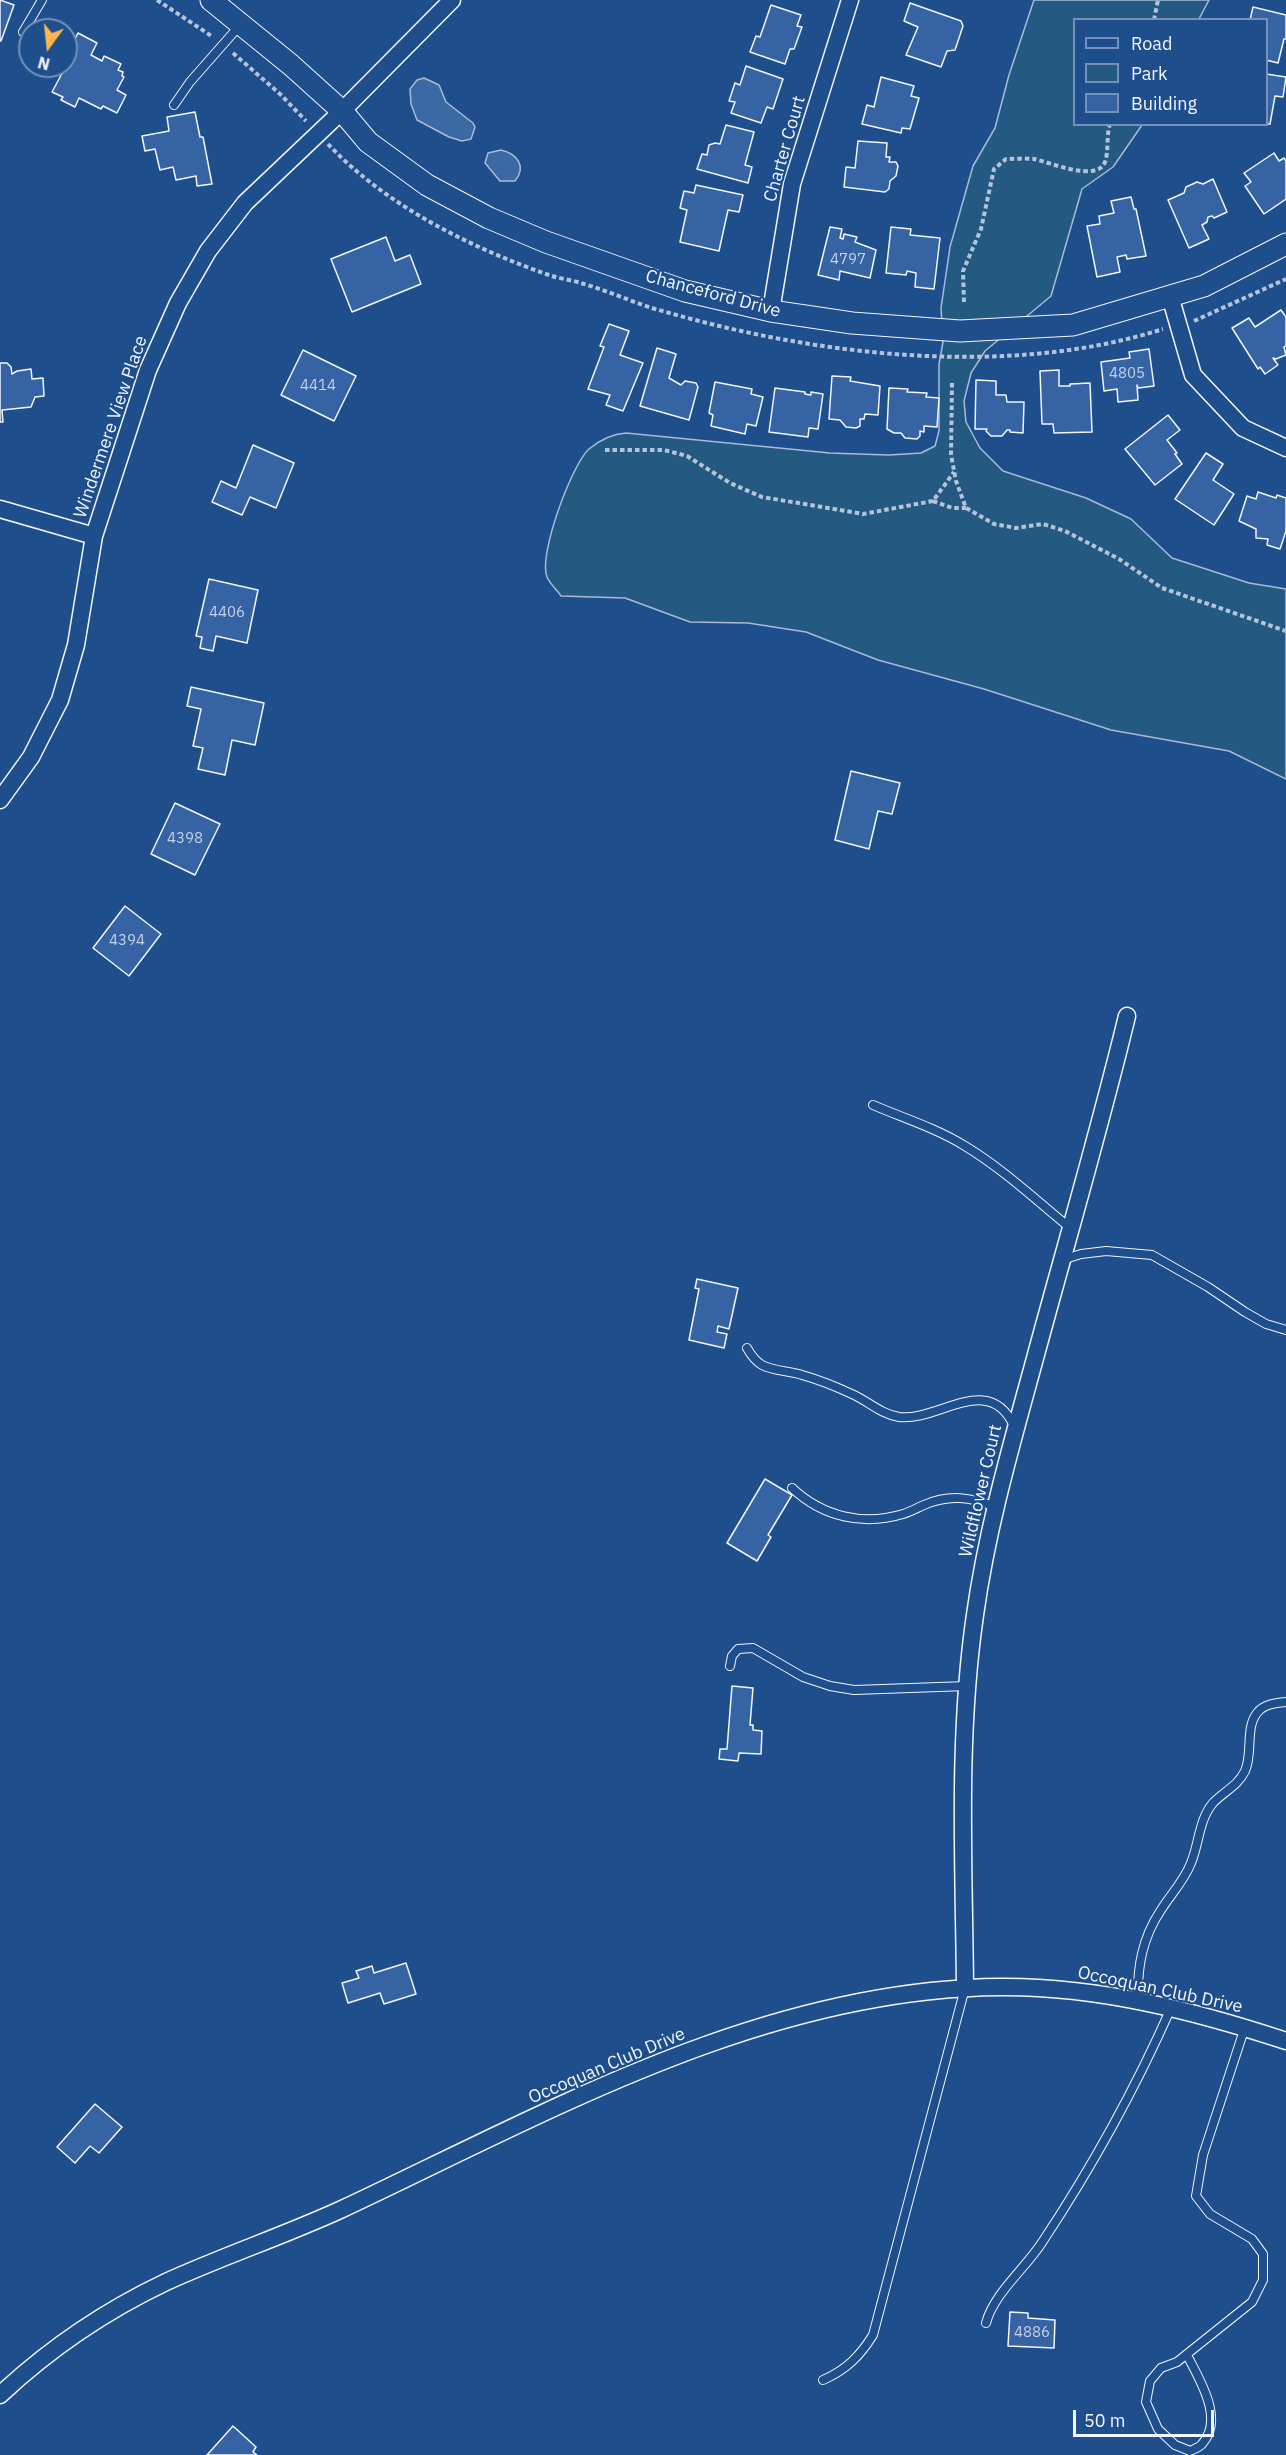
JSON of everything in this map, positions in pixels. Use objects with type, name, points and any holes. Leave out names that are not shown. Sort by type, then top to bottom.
[{"type":"street","name":"Chanceford Drive","points":[[211,0],[291,65],[342,111],[368,142],[427,185],[489,218],[546,242],[685,291],[771,311],[852,323],[960,332],[1073,325],[1204,286],[1286,244]]},
{"type":"street","name":"Windermere View Place","points":[[0,800],[31,757],[60,699],[76,645],[94,536],[148,370],[178,303],[208,251],[246,202],[342,111],[452,0]]},
{"type":"street","name":"Charter Court","points":[[771,311],[792,184],[850,0]]},
{"type":"street","points":[[1170,296],[1193,375],[1243,428],[1286,448]]},
{"type":"street","points":[[0,509],[94,536]]},
{"type":"street","name":"Wildflower Court","points":[[965,1988],[963,1756],[967,1686],[975,1615],[995,1507],[1127,1016]]},
{"type":"street","name":"Occoquan Club Drive","points":[[0,2395],[64,2341],[109,2312],[165,2283],[333,2213],[610,2083],[732,2037],[827,2008],[915,1992],[965,1988],[1070,1990],[1172,2008],[1245,2027],[1286,2041]]},
{"type":"lane","points":[[31,18],[42,0]]},
{"type":"lane","points":[[174,105],[190,82],[240,24]]},
{"type":"lane","points":[[873,1105],[963,1144],[994,1164],[1070,1228]]},
{"type":"lane","points":[[1061,1261],[1081,1254],[1106,1251],[1152,1255],[1266,1324],[1286,1330]]},
{"type":"lane","points":[[747,1348],[753,1358],[763,1366],[827,1383],[857,1397],[883,1413],[899,1417],[916,1417],[968,1400],[984,1400],[999,1406],[1010,1417],[1015,1429]]},
{"type":"lane","points":[[792,1488],[817,1507],[841,1516],[863,1520],[885,1519],[943,1498],[961,1497],[978,1500],[995,1507]]},
{"type":"lane","points":[[729,1666],[732,1656],[738,1649],[744,1647],[753,1648],[803,1677],[830,1686],[854,1690],[967,1686]]},
{"type":"lane","points":[[1138,2001],[1137,1977],[1148,1931],[1191,1864],[1204,1817],[1213,1803],[1237,1783],[1245,1771],[1255,1715],[1262,1707],[1272,1703],[1286,1702]]},
{"type":"lane","points":[[823,2380],[850,2365],[863,2352],[873,2335],[965,1988]]},
{"type":"lane","points":[[986,2323],[990,2307],[1043,2242],[1093,2158],[1152,2052],[1172,2008]]},
{"type":"lane","points":[[1187,2355],[1212,2405],[1209,2429],[1202,2444],[1190,2451],[1175,2445],[1158,2429],[1146,2402],[1150,2381],[1161,2368],[1187,2355],[1252,2302],[1263,2280],[1263,2254],[1252,2239],[1210,2214],[1197,2196],[1203,2155],[1245,2027]]},
{"type":"path","points":[[157,0],[222,45],[280,94],[346,162],[406,207],[453,235],[551,276],[584,284],[664,312],[709,324],[826,346],[920,356],[1000,355],[1056,351],[1151,333],[1199,319],[1286,279]]},
{"type":"path","points":[[1154,18],[1158,0]]},
{"type":"path","points":[[964,302],[963,271],[981,229],[994,169],[1005,159],[1033,159],[1081,171],[1094,171],[1105,162],[1110,126]]},
{"type":"path","points":[[952,383],[951,455],[966,508]]},
{"type":"path","points":[[605,450],[664,450],[687,456],[730,483],[762,497],[863,513],[933,501],[952,508],[966,508],[994,524],[1016,528],[1043,524],[1065,531],[1119,559],[1162,588],[1286,631]]},
{"type":"path","points":[[933,501],[943,490],[954,471]]},
{"type":"green space","points":[[1034,0],[1209,0],[1200,18],[1073,18],[1073,126],[1141,126],[1113,167],[1082,189],[1051,296],[985,351],[971,373],[964,401],[966,422],[980,448],[1003,471],[1086,498],[1131,519],[1172,558],[1249,583],[1286,589],[1286,779],[1229,751],[1111,730],[984,689],[878,660],[806,632],[748,623],[690,622],[625,598],[561,596],[547,577],[547,550],[558,510],[574,472],[589,449],[611,436],[626,433],[830,453],[889,455],[921,453],[935,446],[939,431],[939,364],[943,342],[941,308],[950,247],[973,166],[995,128],[1009,75]]},
{"type":"shaded area","points":[[424,78],[439,85],[446,102],[473,123],[475,127],[471,139],[462,141],[449,137],[417,120],[411,104],[410,89],[417,80]]},
{"type":"shaded area","points":[[501,150],[512,154],[518,161],[520,170],[515,181],[500,181],[485,163],[488,153]]},
{"type":"building","points":[[0,0],[14,5],[1,41],[0,41]]},
{"type":"building","points":[[910,3],[961,21],[963,26],[955,50],[947,51],[941,67],[906,55],[918,27],[904,21]]},
{"type":"building","points":[[771,5],[801,15],[797,26],[802,27],[794,49],[790,49],[785,64],[750,52],[756,36],[760,37]]},
{"type":"building","points":[[1253,7],[1286,15],[1286,39],[1284,39],[1278,63],[1268,60],[1268,18],[1250,18]]},
{"type":"building","points":[[78,33],[97,43],[91,55],[102,61],[104,56],[121,64],[118,70],[123,72],[124,77],[117,90],[126,95],[117,113],[103,106],[101,109],[79,98],[75,107],[61,100],[63,97],[52,92],[60,78],[78,78]]},
{"type":"building","points":[[746,66],[783,79],[773,109],[767,107],[761,123],[731,113],[735,102],[729,101],[735,83],[740,85]]},
{"type":"building","points":[[1268,74],[1286,77],[1283,97],[1275,96],[1270,124],[1268,124]]},
{"type":"building","points":[[881,77],[914,86],[911,96],[919,98],[910,129],[902,128],[901,133],[862,124],[867,105],[874,107]]},
{"type":"building","points":[[195,112],[200,137],[203,137],[212,184],[197,186],[196,176],[176,180],[173,167],[160,170],[155,149],[145,151],[142,136],[169,131],[167,117]]},
{"type":"building","points":[[726,125],[754,132],[745,165],[752,167],[748,183],[697,169],[702,154],[707,155],[709,145],[720,144]]},
{"type":"building","points":[[858,141],[887,143],[886,157],[890,157],[889,162],[896,162],[898,166],[896,176],[890,181],[889,189],[885,192],[844,187],[846,167],[855,168]]},
{"type":"building","points":[[1274,153],[1279,161],[1284,158],[1286,161],[1286,199],[1264,214],[1245,186],[1251,182],[1244,173]]},
{"type":"building","points":[[1213,179],[1227,212],[1214,218],[1208,217],[1207,222],[1202,225],[1209,239],[1189,248],[1168,200],[1184,193],[1186,187],[1197,182],[1203,184]]},
{"type":"building","points":[[696,185],[743,195],[739,212],[728,210],[719,251],[680,242],[687,210],[680,208],[684,191],[694,193]]},
{"type":"building","points":[[1131,197],[1134,209],[1136,209],[1146,256],[1127,259],[1126,255],[1117,257],[1120,272],[1097,277],[1087,226],[1100,224],[1099,216],[1114,213],[1111,201]]},
{"type":"building","points":[[830,227],[842,229],[840,238],[843,239],[844,234],[857,237],[855,242],[876,250],[870,278],[840,271],[839,280],[818,275]]},
{"type":"building","points":[[891,227],[911,229],[910,235],[940,238],[934,289],[915,287],[916,273],[907,271],[906,275],[886,273]]},
{"type":"building","points":[[386,237],[395,261],[410,255],[421,284],[352,312],[331,259]]},
{"type":"building","points":[[1281,310],[1286,317],[1286,346],[1284,347],[1286,355],[1273,358],[1278,365],[1265,374],[1260,367],[1258,369],[1232,328],[1249,318],[1255,327]]},
{"type":"building","points":[[609,324],[629,331],[620,355],[643,363],[623,411],[606,405],[610,395],[588,389],[604,347],[600,346]]},
{"type":"building","points":[[657,348],[676,354],[669,378],[681,385],[685,381],[696,383],[698,387],[689,420],[640,406]]},
{"type":"building","points":[[1149,349],[1154,386],[1138,388],[1137,385],[1138,400],[1118,402],[1117,389],[1104,391],[1101,362],[1130,358],[1129,352]]},
{"type":"building","points":[[303,350],[356,376],[334,421],[281,395]]},
{"type":"building","points":[[0,363],[7,363],[11,367],[12,374],[31,369],[32,379],[43,378],[44,396],[35,397],[31,407],[2,410],[3,422],[0,422]]},
{"type":"building","points":[[1059,370],[1059,386],[1090,383],[1092,432],[1054,433],[1053,424],[1042,424],[1040,371]]},
{"type":"building","points":[[832,376],[851,377],[850,381],[880,386],[878,415],[865,414],[864,419],[860,419],[860,426],[856,428],[846,427],[840,420],[829,419]]},
{"type":"building","points":[[976,380],[996,381],[996,395],[1006,395],[1007,402],[1024,402],[1023,433],[1007,430],[1002,436],[991,436],[986,431],[987,429],[975,429]]},
{"type":"building","points":[[715,382],[752,389],[751,394],[763,397],[756,426],[747,424],[745,434],[711,426],[713,415],[709,413]]},
{"type":"building","points":[[775,388],[811,395],[811,392],[823,394],[818,429],[809,428],[808,437],[769,432]]},
{"type":"building","points":[[889,388],[908,389],[907,392],[927,393],[926,397],[939,398],[937,427],[924,426],[924,432],[920,431],[917,439],[905,438],[901,433],[894,433],[887,429]]},
{"type":"building","points":[[1168,415],[1180,430],[1167,440],[1182,464],[1155,485],[1125,449]]},
{"type":"building","points":[[253,445],[294,463],[276,508],[250,497],[242,515],[212,502],[221,481],[236,488]]},
{"type":"building","points":[[1206,453],[1223,464],[1213,480],[1234,494],[1214,525],[1175,499]]},
{"type":"building","points":[[1258,492],[1276,498],[1277,495],[1286,498],[1286,531],[1280,549],[1267,545],[1268,539],[1256,538],[1256,529],[1239,521],[1247,496],[1256,499]]},
{"type":"building","points":[[209,579],[258,590],[247,643],[216,636],[213,651],[200,648],[202,637],[196,636]]},
{"type":"building","points":[[191,687],[264,703],[255,745],[232,740],[225,775],[198,769],[203,748],[193,746],[201,709],[187,706]]},
{"type":"building","points":[[851,771],[900,783],[892,814],[878,811],[869,849],[835,840]]},
{"type":"building","points":[[175,803],[220,824],[195,875],[151,854]]},
{"type":"building","points":[[125,906],[161,934],[129,976],[93,948]]},
{"type":"building","points":[[697,1279],[738,1288],[729,1329],[718,1326],[717,1332],[727,1334],[724,1348],[689,1340],[699,1289],[695,1288]]},
{"type":"building","points":[[765,1479],[792,1495],[768,1535],[771,1537],[757,1561],[727,1543]]},
{"type":"building","points":[[732,1686],[753,1688],[750,1725],[753,1725],[753,1730],[762,1731],[761,1754],[739,1753],[738,1761],[719,1759],[720,1749],[727,1749]]},
{"type":"building","points":[[406,1963],[416,1994],[384,2004],[380,1993],[348,2003],[342,1983],[359,1978],[356,1971],[372,1966],[374,1973]]},
{"type":"building","points":[[95,2104],[122,2127],[99,2153],[90,2146],[75,2163],[57,2147]]},
{"type":"building","points":[[1010,2312],[1028,2313],[1028,2318],[1055,2320],[1054,2348],[1008,2346]]},
{"type":"building","points":[[233,2426],[256,2447],[253,2452],[257,2455],[207,2455]]}]
